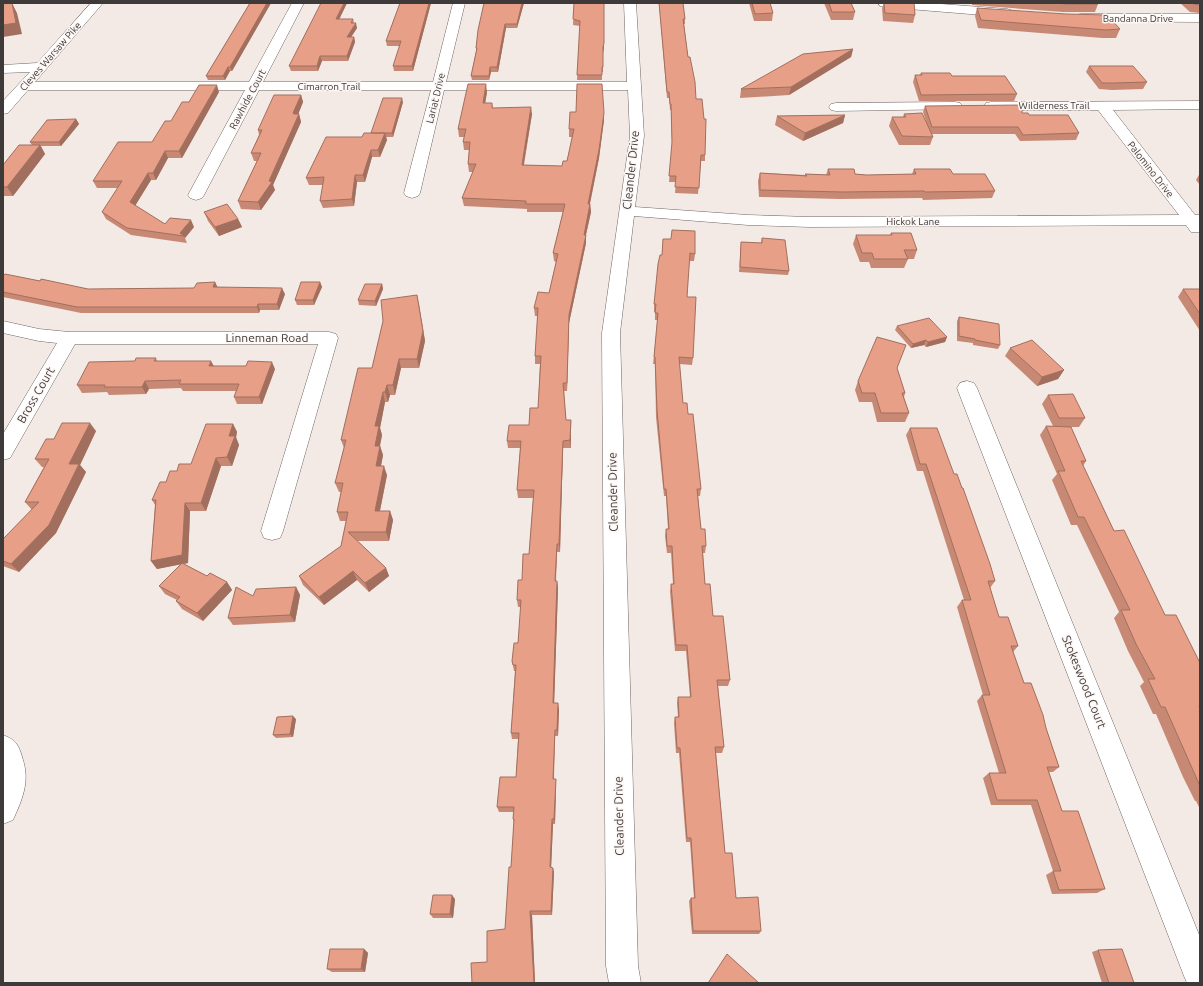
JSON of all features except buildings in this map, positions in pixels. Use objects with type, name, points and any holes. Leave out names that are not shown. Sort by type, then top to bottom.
[{"type":"street","name":"Cleves Warsaw Pike","points":[[3,110],[97,3]]},
{"type":"street","name":"Rawhide Court","points":[[196,195],[298,3]]},
{"type":"street","name":"Lariat Drive","points":[[412,193],[459,3]]},
{"type":"street","name":"Cleander Drive","points":[[625,983],[622,966],[611,333],[637,136],[630,3]]},
{"type":"street","points":[[884,3],[944,5],[1016,13]]},
{"type":"street","points":[[1120,8],[1130,18]]},
{"type":"street","name":"Bandanna Drive","points":[[1071,17],[1200,18]]},
{"type":"street","points":[[3,69],[40,67]]},
{"type":"street","name":"Cimarron Trail","points":[[24,86],[635,86]]},
{"type":"street","name":"Palomino Drive","points":[[1102,105],[1197,224]]},
{"type":"street","name":"Wilderness Trail","points":[[836,107],[1200,105]]},
{"type":"street","name":"Hickok Lane","points":[[627,211],[748,220],[810,222],[1197,224]]},
{"type":"street","name":"Linneman Road","points":[[3,327],[39,335],[69,338],[329,338],[272,531]]},
{"type":"street","name":"Bross Court","points":[[3,452],[69,338]]},
{"type":"street","name":"Stokeswood Court","points":[[968,388],[1200,976]]},
{"type":"street","points":[[3,748],[6,750],[13,769],[11,791],[3,810]]}]
